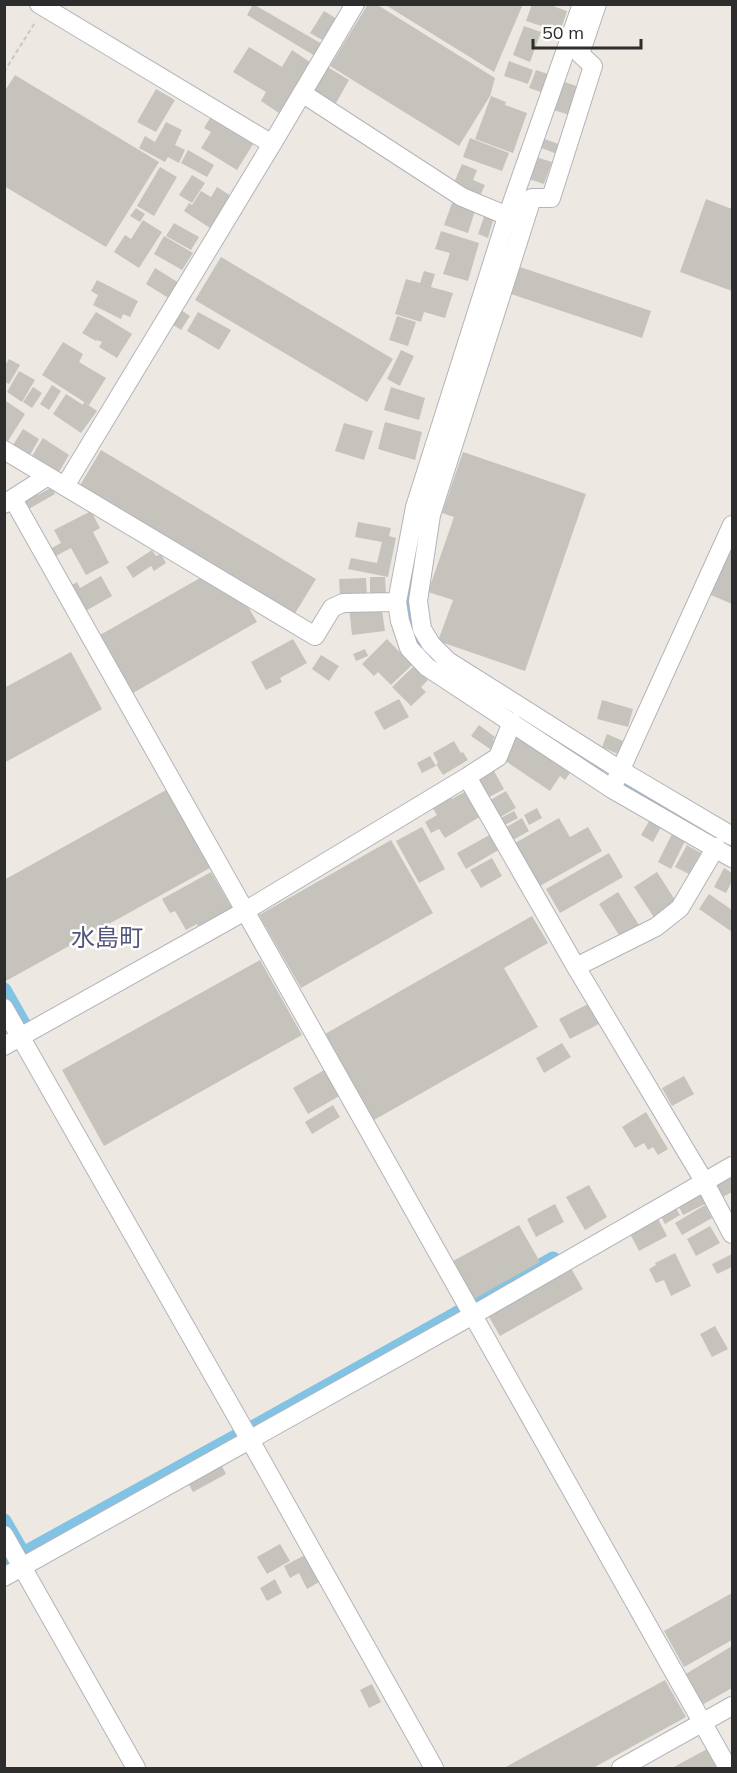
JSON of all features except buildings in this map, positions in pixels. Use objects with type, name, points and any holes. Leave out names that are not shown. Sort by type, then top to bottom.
[{"type":"street","points":[[65,486],[355,4]]},
{"type":"street","points":[[582,4],[515,220],[431,515],[409,648],[427,667],[612,789],[732,858]]},
{"type":"street","points":[[597,4],[580,54],[593,66],[550,198],[532,198],[515,220],[415,507],[397,602],[412,628],[448,661],[622,771],[732,836]]},
{"type":"street","points":[[41,6],[272,144]]},
{"type":"street","points":[[302,93],[462,197],[515,220]]},
{"type":"street","points":[[4,450],[315,636],[333,608],[342,603],[397,602]]},
{"type":"street","points":[[48,476],[9,501],[245,911],[728,1768]]},
{"type":"street","points":[[612,789],[732,525]]},
{"type":"street","points":[[12,1041],[245,911],[467,777],[498,757],[512,722]]},
{"type":"street","points":[[467,777],[576,967],[704,1181],[732,1234]]},
{"type":"street","points":[[576,967],[656,927],[680,909],[716,847]]},
{"type":"street","points":[[4,1008],[12,1041],[250,1440],[434,1768]]},
{"type":"street","points":[[4,1577],[473,1315],[732,1166]]},
{"type":"street","points":[[4,1535],[136,1768]]},
{"type":"street","points":[[621,1768],[732,1706]]},
{"type":"path","points":[[4,72],[41,6]]},
{"type":"waterway","points":[[414,556],[407,606],[409,622],[424,654],[433,662]]},
{"type":"waterway","points":[[519,717],[598,766]]},
{"type":"waterway","points":[[623,782],[720,842]]},
{"type":"waterway","points":[[4,990],[25,1027]]},
{"type":"waterway","points":[[478,1301],[553,1259]]},
{"type":"waterway","points":[[254,1427],[465,1309]]},
{"type":"waterway","points":[[4,1521],[23,1554],[239,1435]]},
{"type":"waterway","points":[[4,1566],[11,1562]]},
{"type":"district","name":"水島町","points":[[107,937]]}]
